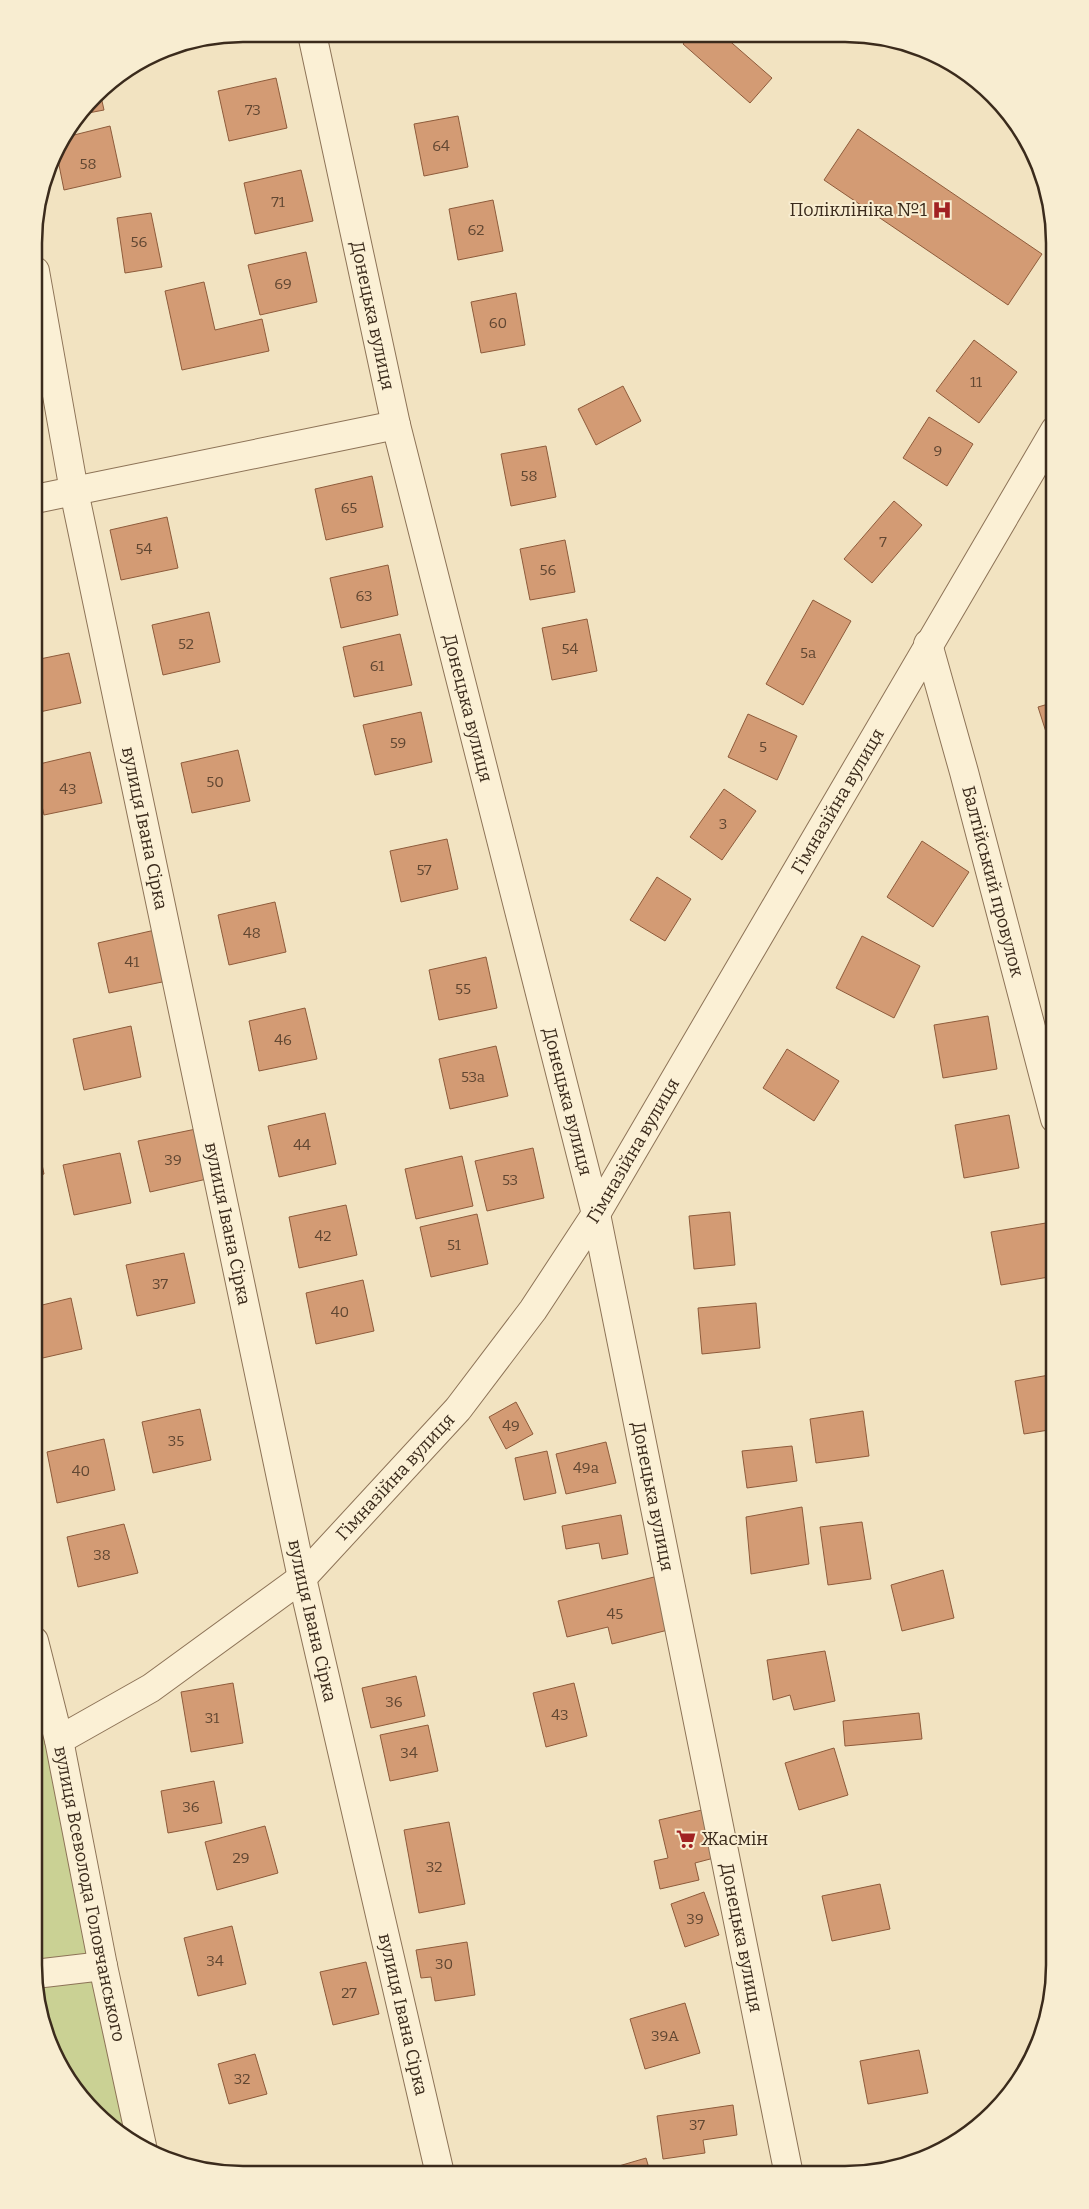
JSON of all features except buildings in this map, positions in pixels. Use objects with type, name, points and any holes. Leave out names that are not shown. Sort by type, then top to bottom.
[{"type":"street","name":"Донецька вулиця","points":[[314,42],[396,425],[596,1214],[787,2166]]},
{"type":"street","name":"вулиця Івана Сірка","points":[[42,306],[74,491],[302,1578],[438,2166]]},
{"type":"street","points":[[42,498],[396,425]]},
{"type":"street","name":"Гімназійна вулиця","points":[[59,1740],[151,1688],[302,1578],[458,1409],[533,1310],[596,1214],[1046,445]]},
{"type":"street","name":"Балтійський провулок","points":[[928,644],[964,772],[1046,1085]]},
{"type":"street","name":"вулиця Всеволода Головчанського","points":[[42,1673],[59,1740],[140,2138]]},
{"type":"street","points":[[43,1973],[104,1966]]},
{"type":"green space","points":[[42,1678],[140,2138],[101,2108],[76,2077],[58,2043],[46,2005],[42,1966]]},
{"type":"place","name":"Поліклініка №1","points":[[942,210]]},
{"type":"place","name":"Жасмін","points":[[686,1839]]}]
